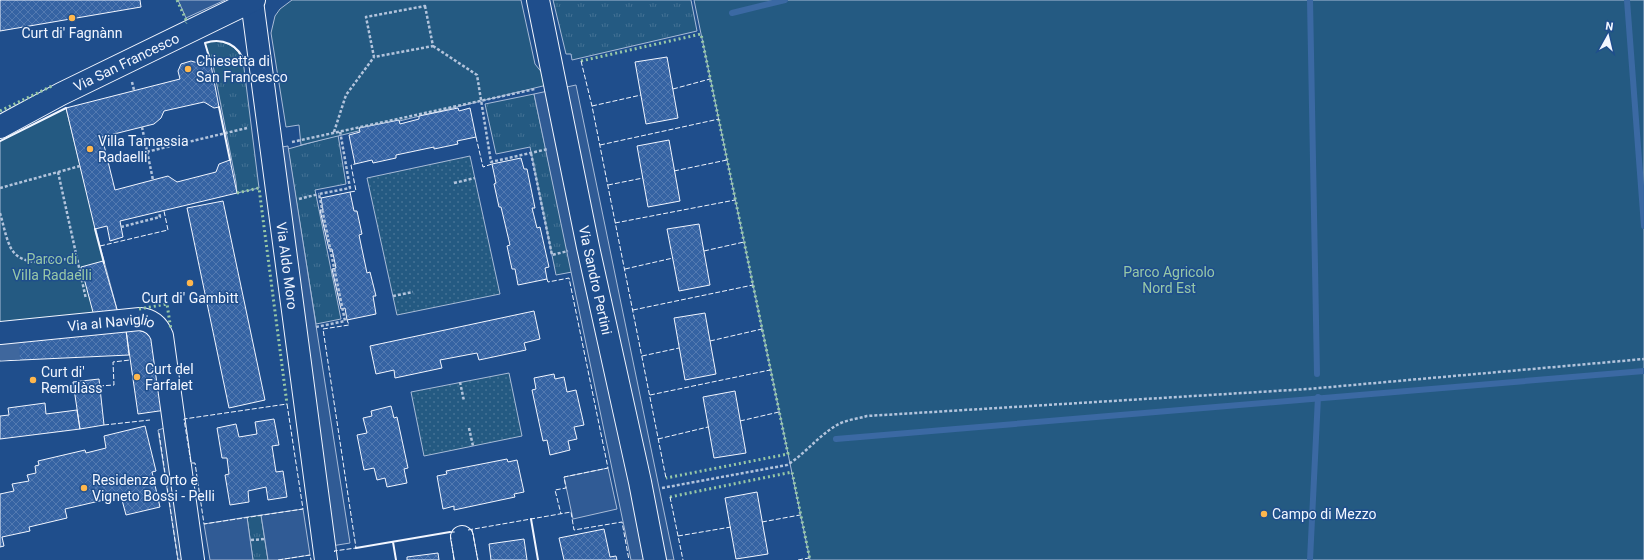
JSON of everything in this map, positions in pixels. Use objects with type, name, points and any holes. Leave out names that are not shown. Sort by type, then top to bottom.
[{"type":"street","name":"Via Aldo Moro","points":[[253,0],[326,560]]},
{"type":"street","name":"Via San Francesco","points":[[0,127],[61,94],[253,0]]},
{"type":"street","name":"Via Sandro Pertini","points":[[538,0],[588,246],[655,560]]},
{"type":"street","name":"Via al Naviglio","points":[[5,335],[137,320],[151,322],[156,326],[162,336],[166,423],[179,460],[192,560]]},
{"type":"street","points":[[462,537],[466,560]]},
{"type":"path","points":[[374,57],[366,17],[425,6],[433,46]]},
{"type":"path","points":[[334,132],[346,95],[374,57],[433,46],[477,75],[491,162],[568,144]]},
{"type":"path","points":[[271,147],[542,87]]},
{"type":"path","points":[[108,161],[268,124]]},
{"type":"path","points":[[142,127],[153,180]]},
{"type":"path","points":[[296,331],[346,321],[320,194],[350,188],[340,131]]},
{"type":"path","points":[[531,153],[552,255],[588,246]]},
{"type":"path","points":[[0,188],[80,166]]},
{"type":"path","points":[[58,172],[86,298]]},
{"type":"path","points":[[454,182],[475,178]]},
{"type":"path","points":[[121,227],[160,216],[159,212]]},
{"type":"path","points":[[0,213],[8,244],[21,258],[42,263],[77,257]]},
{"type":"path","points":[[393,296],[413,292]]},
{"type":"path","points":[[642,494],[671,486],[787,465],[799,458],[838,424],[867,416],[1308,389],[1644,359]]},
{"type":"path","points":[[460,382],[464,401]]},
{"type":"path","points":[[469,428],[473,446]]},
{"type":"path","points":[[250,540],[265,538]]},
{"type":"green space","points":[[292,0],[521,0],[535,64],[551,84],[301,145],[299,125],[286,127],[271,33],[275,16],[280,9]]},
{"type":"green space","points":[[553,0],[691,0],[697,31],[572,60],[571,54],[566,54]]},
{"type":"green space","name":"Parco Agricolo Nord Est","points":[[694,0],[1644,0],[1644,560],[810,560]]},
{"type":"green space","points":[[213,41],[223,42],[235,48],[243,60],[259,188],[237,193],[212,60],[210,60],[205,43]]},
{"type":"green space","points":[[534,94],[572,272],[556,275],[530,147],[496,154],[485,104]]},
{"type":"green space","name":"Parco di Villa Radaelli","points":[[66,108],[118,313],[0,327],[0,141]]},
{"type":"green space","points":[[338,135],[346,184],[315,190],[341,319],[316,324],[288,149]]},
{"type":"green space","points":[[470,156],[500,294],[397,315],[367,178]]},
{"type":"green space","points":[[509,373],[522,436],[424,456],[411,392]]},
{"type":"green space","points":[[261,515],[268,560],[253,560],[247,517]]},
{"type":"shaded area","points":[[178,0],[225,0],[186,18]]},
{"type":"shaded area","points":[[576,85],[674,560],[631,560],[534,94]]},
{"type":"shaded area","points":[[288,146],[350,543],[325,547],[263,150]]},
{"type":"shaded area","points":[[174,425],[193,560],[178,560],[158,430]]},
{"type":"shaded area","points":[[608,468],[617,509],[573,519],[564,477]]},
{"type":"shaded area","points":[[303,509],[310,555],[268,560],[261,515]]},
{"type":"shaded area","points":[[247,517],[253,560],[210,560],[204,524]]},
{"type":"building","points":[[0,0],[140,0],[141,7],[0,31]]},
{"type":"building","points":[[667,57],[678,118],[646,124],[635,62]]},
{"type":"building","name":"Villa Tamassia Radaelli","points":[[210,60],[219,107],[214,108],[204,102],[164,111],[161,118],[154,124],[102,137],[115,190],[168,176],[177,182],[216,172],[219,164],[230,160],[237,193],[120,221],[123,237],[110,241],[107,226],[95,229],[66,108],[180,79],[178,71],[181,64],[191,61],[198,63]]},
{"type":"building","points":[[458,108],[459,111],[470,108],[476,137],[457,141],[458,144],[434,149],[434,147],[396,155],[396,158],[373,163],[372,160],[355,164],[349,135],[360,132],[359,128],[399,120],[400,124],[419,119],[419,116]]},
{"type":"building","points":[[669,140],[680,201],[648,207],[637,146]]},
{"type":"building","points":[[521,158],[524,169],[527,169],[535,208],[532,208],[537,228],[540,227],[549,267],[545,268],[547,279],[518,285],[515,269],[512,269],[507,246],[510,245],[501,207],[499,207],[494,184],[496,183],[492,164]]},
{"type":"building","points":[[350,192],[354,211],[357,211],[362,234],[359,235],[367,273],[370,272],[376,296],[373,296],[376,314],[347,320],[345,308],[341,309],[332,269],[336,268],[332,249],[329,249],[320,210],[323,210],[321,198]]},
{"type":"building","points":[[223,201],[265,400],[229,408],[187,208]]},
{"type":"building","points":[[699,224],[710,285],[679,291],[667,229]]},
{"type":"building","points":[[103,261],[118,313],[94,316],[81,267]]},
{"type":"building","points":[[534,311],[540,339],[524,343],[526,350],[479,360],[477,353],[440,360],[442,368],[395,378],[394,370],[376,374],[370,346]]},
{"type":"building","points":[[705,313],[716,374],[685,380],[674,318]]},
{"type":"building","points":[[134,329],[145,332],[152,339],[166,410],[138,414],[126,330]]},
{"type":"building","points":[[126,330],[129,355],[0,361],[0,339]]},
{"type":"building","points":[[554,374],[555,379],[564,377],[567,392],[576,390],[584,425],[574,427],[577,439],[568,441],[570,450],[550,455],[547,440],[543,441],[532,390],[536,389],[534,378]]},
{"type":"building","points":[[99,379],[104,425],[80,429],[73,382]]},
{"type":"building","points":[[735,391],[746,453],[714,458],[703,397]]},
{"type":"building","points":[[45,403],[46,414],[77,410],[80,429],[0,439],[0,416],[9,415],[8,408]]},
{"type":"building","points":[[391,406],[394,418],[397,417],[408,468],[404,469],[407,483],[387,487],[385,478],[377,480],[374,468],[364,470],[357,435],[367,433],[363,418],[372,416],[371,411]]},
{"type":"building","points":[[274,419],[279,445],[272,446],[276,472],[283,471],[287,497],[268,500],[266,487],[248,491],[249,502],[230,505],[225,475],[229,474],[227,458],[222,458],[217,428],[236,424],[239,437],[257,434],[255,422]]},
{"type":"building","name":"Residenza Orto e Vigneto Bossi - Pelli","points":[[145,426],[156,471],[152,472],[160,507],[126,515],[121,496],[65,509],[67,518],[29,527],[30,531],[2,537],[4,546],[0,547],[0,494],[14,491],[12,484],[29,481],[27,475],[36,473],[35,466],[39,465],[38,461],[85,450],[86,453],[106,448],[104,436]]},
{"type":"building","points":[[507,459],[508,462],[517,460],[524,492],[514,494],[515,497],[454,510],[454,506],[443,509],[437,476],[447,474],[446,471]]},
{"type":"building","points":[[757,492],[768,554],[736,559],[725,498]]},
{"type":"building","points":[[604,529],[610,557],[616,556],[617,560],[564,560],[559,538]]},
{"type":"building","points":[[524,539],[527,560],[491,560],[489,544]]},
{"type":"building","points":[[438,553],[439,560],[407,560],[407,557]]},
{"type":"waterway","points":[[732,13],[785,0]]},
{"type":"waterway","points":[[1310,0],[1317,374]]},
{"type":"waterway","points":[[1627,0],[1644,226]]},
{"type":"waterway","points":[[836,439],[1644,371]]},
{"type":"waterway","points":[[1310,560],[1318,397]]},
{"type":"tunnel","points":[[8,339],[9,360]]},
{"type":"hedge","points":[[177,0],[187,22],[186,23]]},
{"type":"hedge","points":[[581,61],[701,34],[788,454],[666,478]]},
{"type":"hedge","points":[[0,111],[54,85]]},
{"type":"hedge","points":[[237,193],[259,188],[287,404]]},
{"type":"hedge","points":[[139,309],[167,304],[171,330]]},
{"type":"hedge","points":[[670,497],[792,472],[810,560]]},
{"type":"fence","points":[[581,61],[592,106],[666,478]]},
{"type":"fence","points":[[673,89],[710,79]]},
{"type":"fence","points":[[592,106],[641,95]]},
{"type":"fence","points":[[600,145],[719,119]]},
{"type":"fence","points":[[476,137],[483,167],[492,164]]},
{"type":"fence","points":[[674,171],[727,160]]},
{"type":"fence","points":[[350,192],[356,191],[351,165],[355,164]]},
{"type":"fence","points":[[608,185],[643,178]]},
{"type":"fence","points":[[615,223],[735,200]]},
{"type":"fence","points":[[100,246],[168,230],[164,211]]},
{"type":"fence","points":[[704,251],[744,242]]},
{"type":"fence","points":[[625,269],[673,258]]},
{"type":"fence","points":[[547,279],[548,282],[569,278],[608,468],[564,477],[566,488],[555,490],[561,514]]},
{"type":"fence","points":[[633,310],[753,285]]},
{"type":"fence","points":[[335,552],[334,551],[356,548],[323,329],[349,325],[347,320]]},
{"type":"fence","points":[[710,341],[762,329]]},
{"type":"fence","points":[[642,356],[679,348]]},
{"type":"fence","points":[[99,386],[114,385],[113,362],[130,360]]},
{"type":"fence","points":[[650,395],[770,370]]},
{"type":"fence","points":[[287,404],[303,509],[204,524],[195,463],[191,463],[184,419],[287,404]]},
{"type":"fence","points":[[740,421],[779,412]]},
{"type":"fence","points":[[104,425],[150,420]]},
{"type":"fence","points":[[658,439],[708,427]]},
{"type":"fence","points":[[159,433],[178,560]]},
{"type":"fence","points":[[670,497],[683,560]]},
{"type":"fence","points":[[468,530],[571,512],[574,530],[622,522],[629,560]]},
{"type":"fence","points":[[762,522],[800,515]]},
{"type":"fence","points":[[678,536],[731,527]]},
{"type":"fence","points":[[472,530],[478,560]]},
{"type":"fence","points":[[454,560],[450,532],[456,532]]},
{"type":"fence","points":[[278,560],[310,555],[311,560]]},
{"type":"fence","points":[[798,560],[809,558]]},
{"type":"wall","points":[[210,60],[205,43],[218,41],[229,44],[239,51],[244,63]]},
{"type":"wall","points":[[219,107],[230,160]]},
{"type":"wall","points":[[0,141],[66,108]]},
{"type":"wall","points":[[95,229],[104,263]]},
{"type":"wall","points":[[531,519],[538,560]]},
{"type":"wall","points":[[356,548],[450,532]]},
{"type":"wall","points":[[393,542],[396,560]]},
{"type":"place","name":"Curt di' Fagnànn","points":[[72,18]]},
{"type":"place","name":"Chiesetta di San Francesco","points":[[188,69]]},
{"type":"place","name":"Villa Tamassia Radaelli","points":[[90,149]]},
{"type":"place","name":"Curt di' Gambìtt","points":[[190,283]]},
{"type":"place","name":"Curt del Farfalet","points":[[137,377]]},
{"type":"place","name":"Curt di' Remulàss","points":[[33,380]]},
{"type":"place","name":"Residenza Orto e Vigneto Bossi - Pelli","points":[[84,488]]},
{"type":"place","name":"Campo di Mezzo","points":[[1264,514]]}]
